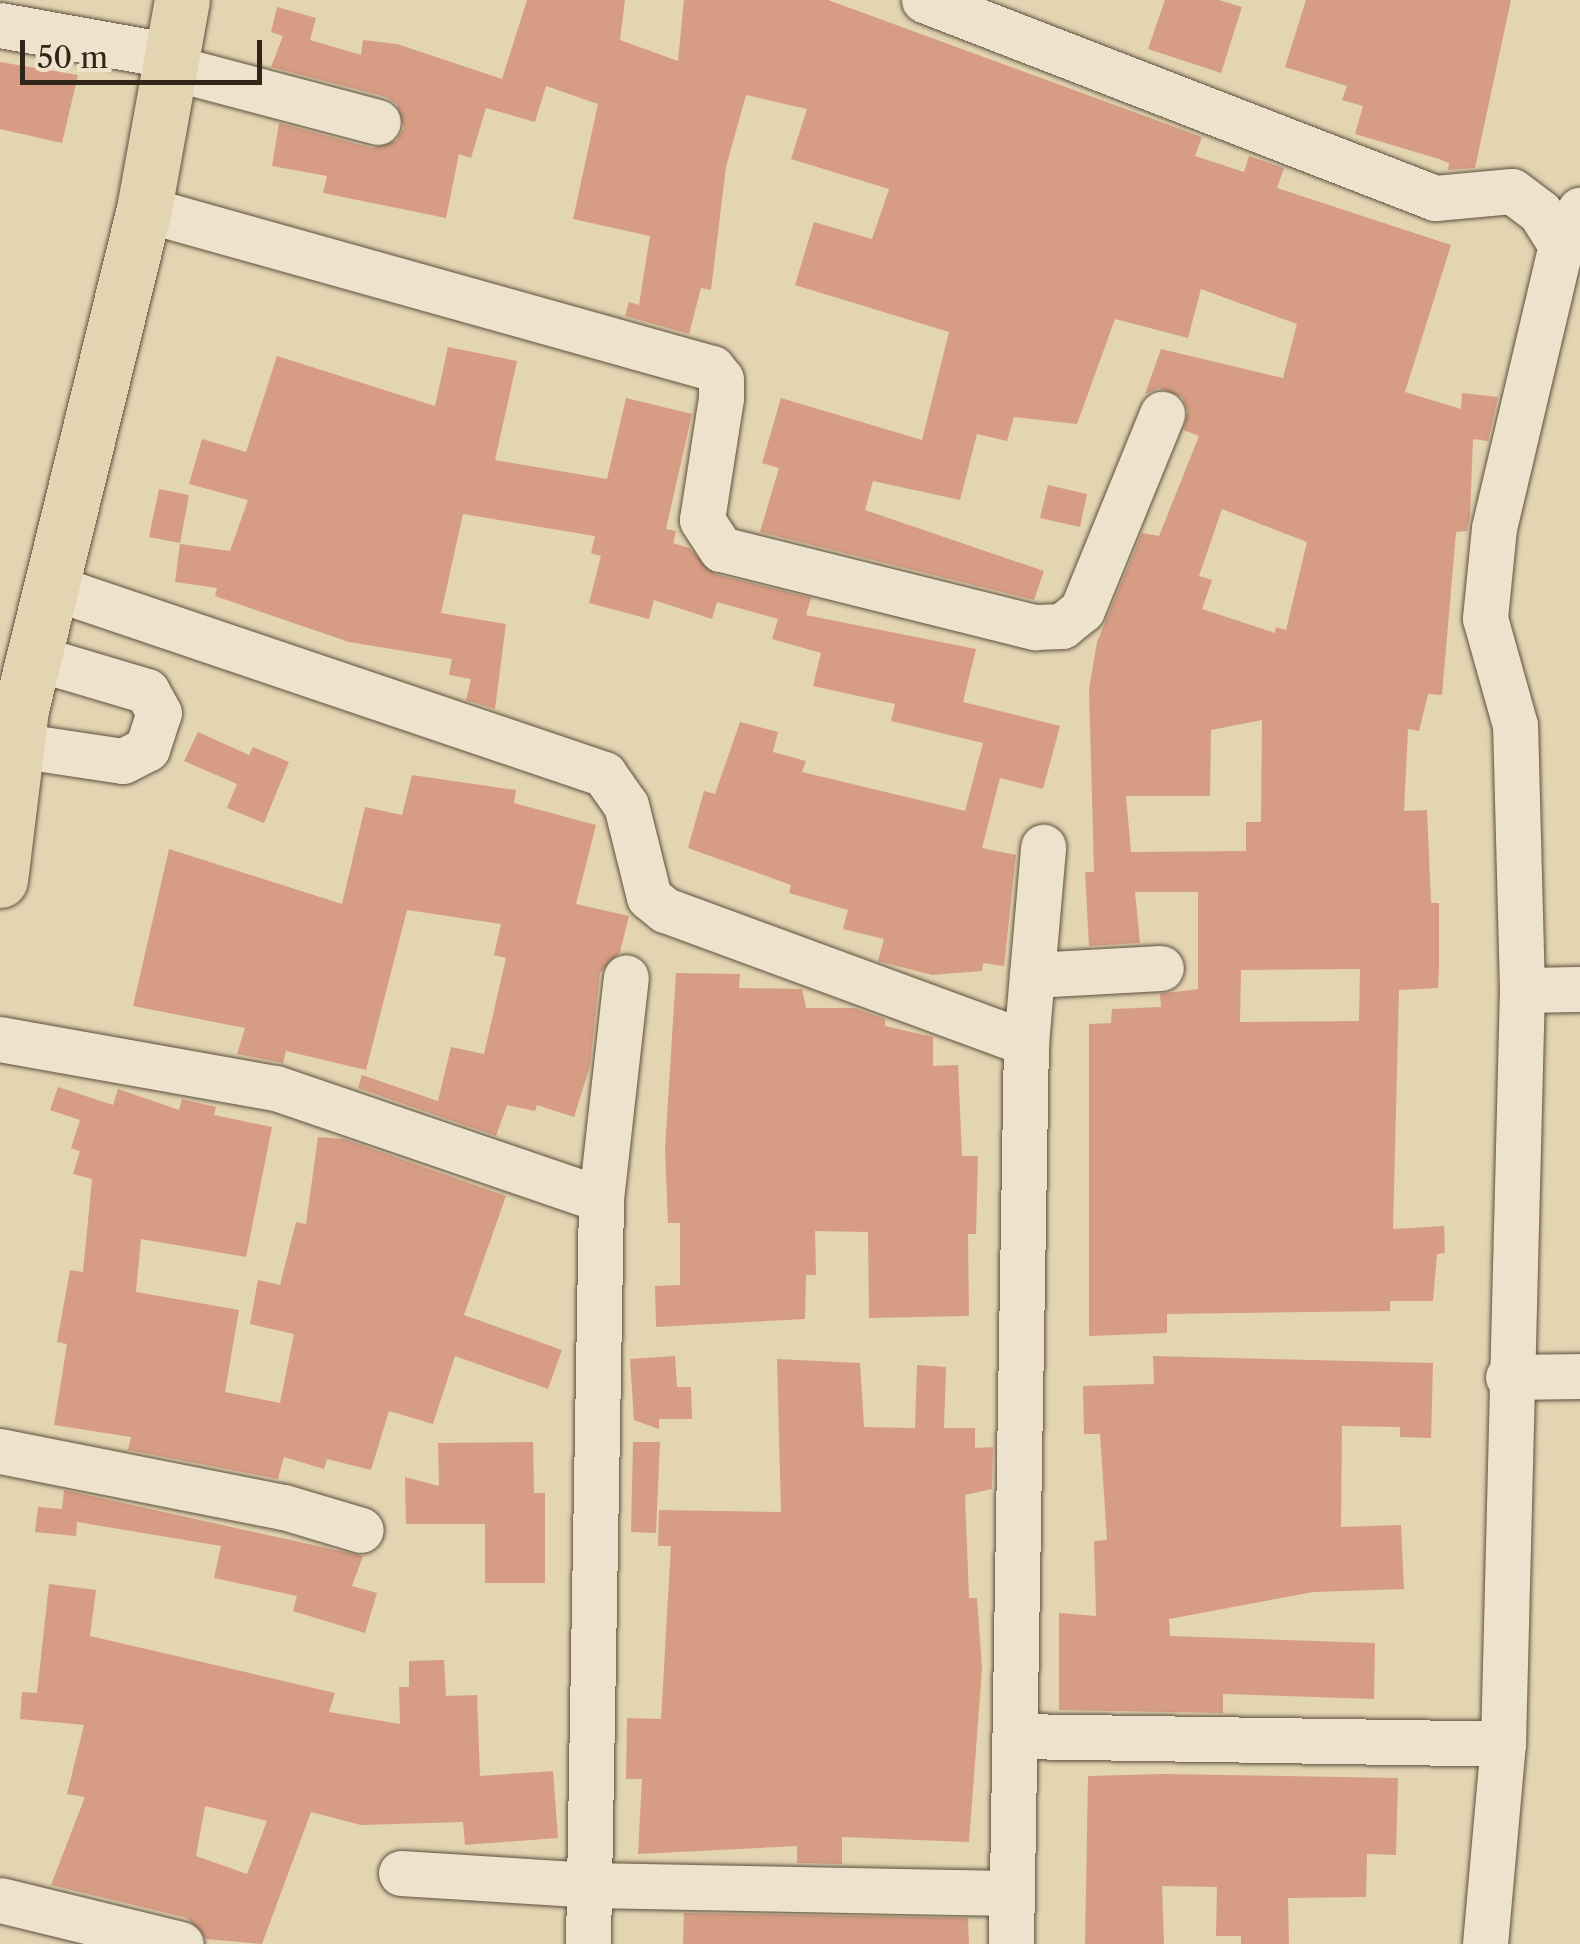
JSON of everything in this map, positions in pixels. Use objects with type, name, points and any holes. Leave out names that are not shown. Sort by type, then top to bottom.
[{"type":"main road","points":[[0,880],[16,745],[32,658],[144,209],[167,60],[182,0]]},
{"type":"street","points":[[924,0],[1434,198],[1512,191],[1571,228],[1494,528],[1485,618],[1516,725],[1522,990],[1508,1377],[1504,1744],[1485,1944]]},
{"type":"street","points":[[0,25],[167,60],[378,122]]},
{"type":"street","points":[[144,209],[712,368],[722,379],[721,398],[702,520],[721,549],[1034,628],[1062,626],[1082,610],[1162,414]]},
{"type":"street","points":[[52,587],[604,774],[626,804],[649,897],[665,910],[1026,1042]]},
{"type":"street","points":[[16,745],[122,761],[147,749],[159,714],[147,692],[32,658]]},
{"type":"street","points":[[1011,1944],[1026,1042],[1043,847]]},
{"type":"street","points":[[1032,975],[1162,968]]},
{"type":"street","points":[[588,1944],[601,1199],[626,977]]},
{"type":"street","points":[[1522,990],[1580,989]]},
{"type":"street","points":[[0,1039],[276,1088],[601,1199]]},
{"type":"street","points":[[1508,1377],[1580,1376]]},
{"type":"street","points":[[0,1451],[284,1507],[361,1530]]},
{"type":"street","points":[[1015,1736],[1504,1744]]},
{"type":"street","points":[[401,1873],[590,1886],[1011,1892]]},
{"type":"street","points":[[0,1900],[181,1944]]},
{"type":"building","points":[[527,0],[625,0],[620,40],[678,61],[684,0],[828,0],[1202,137],[1195,156],[1244,172],[1249,156],[1284,168],[1277,188],[1451,245],[1405,392],[1461,409],[1462,393],[1498,397],[1488,441],[1473,439],[1470,517],[1467,531],[1456,532],[1442,695],[1428,694],[1419,731],[1408,729],[1404,811],[1427,810],[1431,903],[1439,903],[1439,968],[1438,988],[1399,990],[1393,1229],[1444,1226],[1445,1253],[1437,1254],[1433,1301],[1390,1301],[1390,1311],[1167,1314],[1167,1333],[1089,1336],[1089,1024],[1111,1023],[1112,1009],[1161,1007],[1160,994],[1198,989],[1198,892],[1135,892],[1140,943],[1089,946],[1085,872],[1094,872],[1089,689],[1097,642],[1142,533],[1159,536],[1199,436],[1184,430],[1188,411],[1182,397],[1159,388],[1145,394],[1161,349],[1283,378],[1297,324],[1201,289],[1188,338],[1115,319],[1077,424],[1014,417],[1007,441],[977,434],[960,500],[873,481],[865,510],[1044,571],[1034,600],[760,532],[779,468],[762,463],[781,398],[922,440],[949,332],[795,285],[814,222],[872,239],[889,189],[791,159],[807,109],[746,95],[726,167],[711,290],[701,288],[689,334],[625,316],[629,302],[639,305],[650,236],[573,219],[598,104],[546,86],[535,122],[486,108],[471,158],[459,154],[446,218],[323,193],[327,176],[272,166],[279,123],[372,148],[396,141],[404,128],[397,104],[386,97],[271,67],[283,36],[271,32],[277,7],[316,18],[310,40],[361,55],[363,40],[397,44],[502,79]],"holes":[[[1222,509],[1307,542],[1286,630],[1276,627],[1275,633],[1202,609],[1212,580],[1199,576]],[[1262,720],[1261,822],[1246,822],[1246,851],[1131,852],[1126,796],[1210,796],[1211,730]],[[1360,969],[1359,1021],[1240,1022],[1241,970]]]},
{"type":"building","points":[[1165,0],[1219,0],[1242,7],[1221,73],[1148,49]]},
{"type":"building","points":[[1306,0],[1511,0],[1475,168],[1448,170],[1449,163],[1439,159],[1355,134],[1363,106],[1342,100],[1347,86],[1285,67]]},
{"type":"building","points":[[0,62],[78,75],[62,143],[0,129]]},
{"type":"building","points":[[448,347],[517,361],[495,460],[607,479],[626,398],[692,414],[666,529],[676,531],[673,543],[689,548],[715,574],[811,598],[806,615],[976,649],[963,702],[1060,726],[1043,789],[1000,778],[982,848],[1016,855],[1004,966],[983,963],[982,971],[932,975],[878,961],[884,939],[843,929],[848,910],[789,893],[791,885],[688,848],[704,791],[715,794],[740,722],[778,732],[773,752],[806,761],[802,772],[965,811],[983,743],[891,721],[895,704],[813,686],[821,653],[772,639],[778,619],[717,602],[712,619],[654,600],[649,619],[589,603],[601,556],[591,553],[595,536],[463,514],[441,613],[506,624],[495,709],[466,700],[471,679],[449,675],[452,659],[349,642],[215,596],[217,588],[175,582],[180,544],[230,551],[248,500],[189,484],[202,439],[246,452],[277,356],[435,406]]},
{"type":"building","points":[[1048,485],[1087,494],[1080,527],[1040,518]]},
{"type":"building","points":[[159,489],[189,495],[180,543],[149,537]]},
{"type":"building","points":[[198,732],[249,755],[253,747],[289,762],[264,823],[227,808],[237,784],[184,761]]},
{"type":"building","points":[[412,775],[516,790],[514,803],[596,825],[576,904],[629,916],[620,952],[600,973],[590,1066],[574,1117],[537,1105],[535,1111],[507,1105],[496,1136],[358,1088],[362,1075],[438,1101],[451,1047],[484,1054],[506,958],[494,955],[501,924],[407,910],[366,1070],[286,1051],[283,1063],[237,1054],[245,1028],[133,1006],[169,849],[342,904],[365,807],[402,815]]},
{"type":"building","points":[[676,973],[740,974],[739,988],[802,989],[806,1008],[854,1008],[885,1019],[885,1026],[933,1037],[933,1066],[958,1065],[962,1156],[978,1156],[976,1234],[968,1234],[969,1316],[869,1318],[868,1232],[815,1231],[816,1275],[806,1275],[805,1319],[656,1327],[655,1286],[680,1285],[680,1223],[668,1223],[665,1149]]},
{"type":"building","points":[[58,1087],[113,1105],[118,1089],[179,1110],[182,1099],[216,1107],[214,1115],[272,1127],[246,1257],[141,1239],[136,1292],[239,1310],[225,1392],[280,1403],[294,1334],[250,1324],[258,1280],[280,1285],[296,1222],[306,1224],[318,1137],[344,1139],[506,1196],[464,1315],[562,1350],[548,1389],[455,1356],[433,1424],[389,1411],[371,1470],[327,1459],[324,1469],[284,1457],[278,1479],[128,1450],[131,1437],[54,1425],[67,1344],[57,1342],[70,1270],[83,1272],[92,1179],[73,1174],[80,1151],[71,1148],[80,1120],[50,1110]]},
{"type":"building","points":[[675,1356],[677,1387],[691,1387],[692,1419],[659,1419],[659,1429],[634,1420],[630,1359]]},
{"type":"building","points":[[1153,1356],[1433,1363],[1431,1438],[1400,1437],[1400,1427],[1342,1426],[1341,1527],[1401,1525],[1404,1589],[1313,1592],[1169,1619],[1170,1636],[1375,1643],[1374,1699],[1223,1694],[1223,1713],[1059,1710],[1059,1613],[1096,1616],[1094,1541],[1107,1540],[1100,1434],[1084,1434],[1083,1386],[1154,1384]]},
{"type":"building","points":[[777,1359],[860,1363],[864,1427],[915,1428],[917,1365],[946,1367],[944,1428],[975,1428],[975,1448],[993,1447],[992,1489],[965,1495],[969,1598],[977,1598],[982,1669],[969,1842],[842,1837],[842,1864],[797,1863],[797,1846],[638,1854],[642,1779],[626,1779],[627,1718],[661,1719],[671,1546],[658,1546],[659,1510],[781,1512]]},
{"type":"building","points":[[533,1442],[534,1493],[545,1493],[545,1583],[485,1583],[485,1524],[406,1524],[405,1477],[439,1486],[438,1443]]},
{"type":"building","points":[[633,1442],[660,1442],[656,1533],[631,1532]]},
{"type":"building","points":[[64,1490],[363,1556],[352,1586],[377,1593],[365,1633],[293,1611],[297,1596],[214,1578],[221,1546],[77,1522],[76,1536],[35,1532],[38,1507],[62,1509]]},
{"type":"building","points":[[49,1584],[96,1590],[90,1636],[335,1693],[329,1712],[400,1724],[399,1687],[409,1687],[409,1661],[444,1660],[446,1696],[477,1695],[480,1776],[553,1771],[558,1838],[465,1845],[463,1822],[361,1825],[311,1812],[262,1944],[206,1939],[187,1918],[51,1885],[85,1797],[67,1794],[84,1725],[20,1719],[22,1692],[37,1693]],"holes":[[[205,1806],[267,1821],[247,1874],[196,1856]]]},
{"type":"building","points":[[1088,1776],[1398,1778],[1396,1855],[1367,1854],[1366,1897],[1288,1898],[1289,1944],[1241,1944],[1241,1936],[1216,1936],[1217,1887],[1162,1886],[1164,1944],[1085,1944]]},
{"type":"building","points":[[684,1913],[968,1918],[969,1944],[683,1944]]}]
